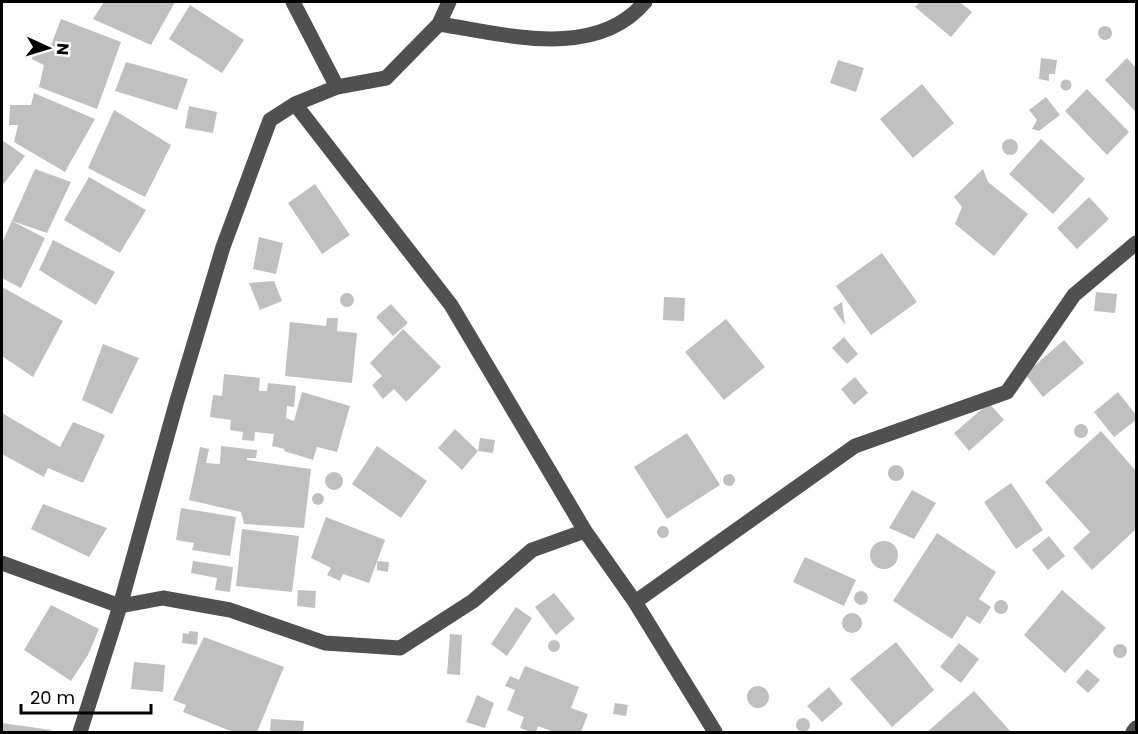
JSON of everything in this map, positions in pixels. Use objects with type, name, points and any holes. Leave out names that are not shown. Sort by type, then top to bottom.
[{"type":"street","points":[[293,2],[336,87]]},
{"type":"street","points":[[80,732],[120,606],[176,404],[223,247],[270,120],[295,104],[336,87],[386,78],[439,24],[448,2]]},
{"type":"street","points":[[439,24],[547,40],[602,33],[638,10],[645,2]]},
{"type":"street","points":[[295,104],[451,305],[585,531],[635,602],[715,732]]},
{"type":"street","points":[[635,602],[855,446],[1007,392],[1074,295],[1137,243]]},
{"type":"street","points":[[2,563],[120,606],[163,598],[230,610],[325,643],[400,648],[473,601],[532,550],[585,531]]},
{"type":"street","points":[[1133,732],[1137,728]]},
{"type":"building","points":[[104,2],[175,2],[151,45],[93,19]]},
{"type":"building","points":[[920,2],[960,2],[972,12],[951,37],[915,7]]},
{"type":"building","points":[[190,5],[244,40],[222,73],[169,39]]},
{"type":"building","points":[[61,19],[121,42],[97,109],[39,87],[44,65],[32,59],[35,39],[50,48]]},
{"type":"building","points":[[1105,26],[1110,28],[1112,33],[1110,38],[1105,40],[1100,38],[1098,33],[1100,28]]},
{"type":"building","points":[[1041,58],[1057,60],[1055,74],[1049,74],[1049,81],[1039,79]]},
{"type":"building","points":[[1127,58],[1136,68],[1136,112],[1105,80]]},
{"type":"building","points":[[838,60],[864,68],[856,92],[830,83]]},
{"type":"building","points":[[126,62],[188,79],[177,110],[115,91]]},
{"type":"building","points":[[1066,80],[1070,81],[1070,89],[1066,90],[1062,89],[1061,85],[1062,81]]},
{"type":"building","points":[[922,84],[954,123],[913,158],[880,119]]},
{"type":"building","points":[[1087,89],[1129,132],[1107,155],[1065,111]]},
{"type":"building","points":[[34,93],[95,119],[65,172],[14,142],[18,125],[9,125],[10,105],[31,105]]},
{"type":"building","points":[[1046,97],[1060,115],[1039,131],[1032,129],[1037,120],[1029,110]]},
{"type":"building","points":[[189,106],[217,112],[213,133],[185,128]]},
{"type":"building","points":[[114,110],[171,145],[145,197],[88,168]]},
{"type":"building","points":[[1010,139],[1018,147],[1010,155],[1002,147]]},
{"type":"building","points":[[1041,139],[1085,179],[1053,214],[1009,174]]},
{"type":"building","points":[[2,140],[25,156],[2,186]]},
{"type":"building","points":[[35,169],[71,182],[47,233],[12,221],[45,238],[21,288],[2,278],[2,243]]},
{"type":"building","points":[[983,169],[988,182],[1028,214],[994,256],[955,224],[962,207],[954,197]]},
{"type":"building","points":[[89,177],[146,210],[120,253],[64,220]]},
{"type":"building","points":[[315,184],[350,235],[322,254],[288,203]]},
{"type":"building","points":[[1089,197],[1109,219],[1077,249],[1057,228]]},
{"type":"building","points":[[259,237],[283,243],[276,274],[253,269]]},
{"type":"building","points":[[53,240],[115,272],[96,305],[39,270]]},
{"type":"building","points":[[882,253],[917,302],[871,335],[836,286]]},
{"type":"building","points":[[274,281],[282,301],[260,310],[249,283]]},
{"type":"building","points":[[2,287],[63,321],[33,377],[2,356]]},
{"type":"building","points":[[1096,292],[1117,294],[1115,313],[1094,311]]},
{"type":"building","points":[[347,293],[352,295],[354,300],[352,305],[347,307],[342,305],[340,300],[342,295]]},
{"type":"building","points":[[664,297],[685,298],[684,321],[663,320]]},
{"type":"building","points":[[842,302],[845,325],[833,308]]},
{"type":"building","points":[[391,304],[408,323],[393,336],[376,317]]},
{"type":"building","points":[[327,318],[338,318],[337,331],[357,333],[352,383],[285,376],[290,322],[326,326]]},
{"type":"building","points":[[726,319],[765,367],[724,400],[685,352]]},
{"type":"building","points":[[403,329],[441,367],[406,402],[394,389],[383,399],[372,385],[382,376],[370,363]]},
{"type":"building","points":[[844,337],[858,354],[847,364],[832,348]]},
{"type":"building","points":[[1064,340],[1084,363],[1043,397],[1025,374]]},
{"type":"building","points":[[103,344],[139,358],[112,414],[82,400]]},
{"type":"building","points":[[224,374],[260,378],[259,391],[267,391],[268,383],[296,386],[294,407],[287,406],[286,418],[294,421],[302,392],[350,406],[337,452],[317,447],[313,460],[272,446],[274,434],[255,432],[254,441],[242,440],[243,432],[230,430],[231,420],[210,417],[213,395],[222,396]]},
{"type":"building","points":[[855,377],[868,393],[854,405],[841,389]]},
{"type":"building","points":[[1118,392],[1136,415],[1136,420],[1114,437],[1094,412]]},
{"type":"building","points":[[989,403],[1004,420],[969,451],[954,433]]},
{"type":"building","points":[[2,413],[60,447],[73,422],[105,435],[83,483],[48,468],[44,477],[2,454]]},
{"type":"building","points":[[1081,424],[1086,426],[1088,431],[1086,436],[1081,438],[1076,436],[1074,431],[1076,426]]},
{"type":"building","points":[[455,429],[478,451],[462,470],[438,448]]},
{"type":"building","points":[[1101,431],[1136,471],[1136,529],[1092,570],[1073,548],[1090,532],[1045,482]]},
{"type":"building","points":[[687,433],[720,485],[667,519],[634,467]]},
{"type":"building","points":[[480,438],[495,440],[493,453],[478,451]]},
{"type":"building","points":[[221,446],[257,450],[256,458],[247,458],[247,460],[311,469],[304,528],[244,524],[241,512],[189,500],[200,447],[209,449],[206,463],[220,464]]},
{"type":"building","points":[[377,446],[427,481],[401,518],[352,484]]},
{"type":"building","points":[[893,465],[899,465],[904,473],[902,479],[893,481],[888,476],[888,470]]},
{"type":"building","points":[[334,472],[340,475],[343,481],[340,487],[334,490],[328,487],[325,481],[328,475]]},
{"type":"building","points":[[731,474],[734,475],[734,485],[727,486],[724,485],[723,478],[724,475]]},
{"type":"building","points":[[1011,483],[1043,530],[1016,549],[984,502]]},
{"type":"building","points":[[912,490],[936,503],[914,539],[889,528]]},
{"type":"building","points":[[320,493],[324,499],[320,505],[316,505],[312,497]]},
{"type":"building","points":[[43,504],[107,528],[89,557],[31,529]]},
{"type":"building","points":[[181,508],[236,517],[230,556],[192,550],[194,543],[176,540]]},
{"type":"building","points":[[326,517],[385,540],[369,583],[343,574],[340,581],[327,575],[331,568],[311,558]]},
{"type":"building","points":[[665,526],[668,527],[668,537],[661,538],[658,537],[657,530],[658,527]]},
{"type":"building","points":[[242,529],[299,536],[292,592],[236,586]]},
{"type":"building","points":[[937,533],[996,572],[979,599],[991,607],[980,624],[967,616],[952,639],[893,601]]},
{"type":"building","points":[[1049,536],[1065,556],[1048,570],[1032,550]]},
{"type":"building","points":[[884,541],[894,545],[898,555],[894,565],[884,569],[874,565],[870,555],[874,545]]},
{"type":"building","points":[[805,557],[856,580],[844,606],[793,582]]},
{"type":"building","points":[[193,561],[233,567],[230,592],[215,590],[217,578],[191,573]]},
{"type":"building","points":[[377,561],[389,562],[388,572],[377,570]]},
{"type":"building","points":[[298,590],[316,591],[315,608],[297,606]]},
{"type":"building","points":[[1062,590],[1106,628],[1065,673],[1024,635]]},
{"type":"building","points":[[861,591],[866,593],[868,598],[866,603],[861,605],[856,603],[854,598],[856,593]]},
{"type":"building","points":[[554,593],[575,619],[556,635],[535,607]]},
{"type":"building","points":[[1001,600],[1006,602],[1008,607],[1006,612],[1001,614],[996,612],[994,607],[996,602]]},
{"type":"building","points":[[51,605],[99,629],[88,655],[71,681],[24,650]]},
{"type":"building","points":[[516,607],[532,618],[507,656],[491,644]]},
{"type":"building","points":[[848,613],[856,613],[862,619],[862,627],[856,633],[848,633],[842,627],[842,619]]},
{"type":"building","points":[[189,631],[198,632],[197,645],[182,643],[183,633],[189,634]]},
{"type":"building","points":[[450,634],[462,635],[460,675],[447,674]]},
{"type":"building","points":[[204,637],[284,667],[257,732],[233,732],[183,712],[186,705],[173,700]]},
{"type":"building","points":[[556,640],[559,641],[559,651],[552,652],[549,651],[548,644],[549,641]]},
{"type":"building","points":[[896,642],[934,690],[892,727],[850,679]]},
{"type":"building","points":[[959,643],[979,659],[961,683],[940,667]]},
{"type":"building","points":[[1120,644],[1125,646],[1127,651],[1125,656],[1120,658],[1115,656],[1113,651],[1115,646]]},
{"type":"building","points":[[134,662],[165,665],[163,692],[131,689]]},
{"type":"building","points":[[525,666],[579,687],[571,708],[588,714],[581,732],[554,732],[538,726],[536,732],[531,732],[520,728],[524,717],[507,710],[515,690],[505,686],[510,676],[519,680]]},
{"type":"building","points":[[1087,669],[1100,680],[1088,693],[1076,682]]},
{"type":"building","points":[[758,686],[766,689],[769,697],[766,705],[758,708],[750,705],[747,697],[750,689]]},
{"type":"building","points":[[829,687],[843,704],[822,722],[807,706]]},
{"type":"building","points":[[974,691],[1011,732],[927,732]]},
{"type":"building","points":[[477,695],[494,703],[485,728],[466,722]]},
{"type":"building","points":[[615,703],[628,705],[626,716],[613,714]]},
{"type":"building","points":[[803,718],[808,720],[810,725],[808,730],[803,732],[798,730],[796,725],[798,720]]},
{"type":"building","points":[[271,719],[304,721],[303,732],[270,732]]},
{"type":"building","points":[[2,723],[51,730],[51,732],[2,732]]}]
